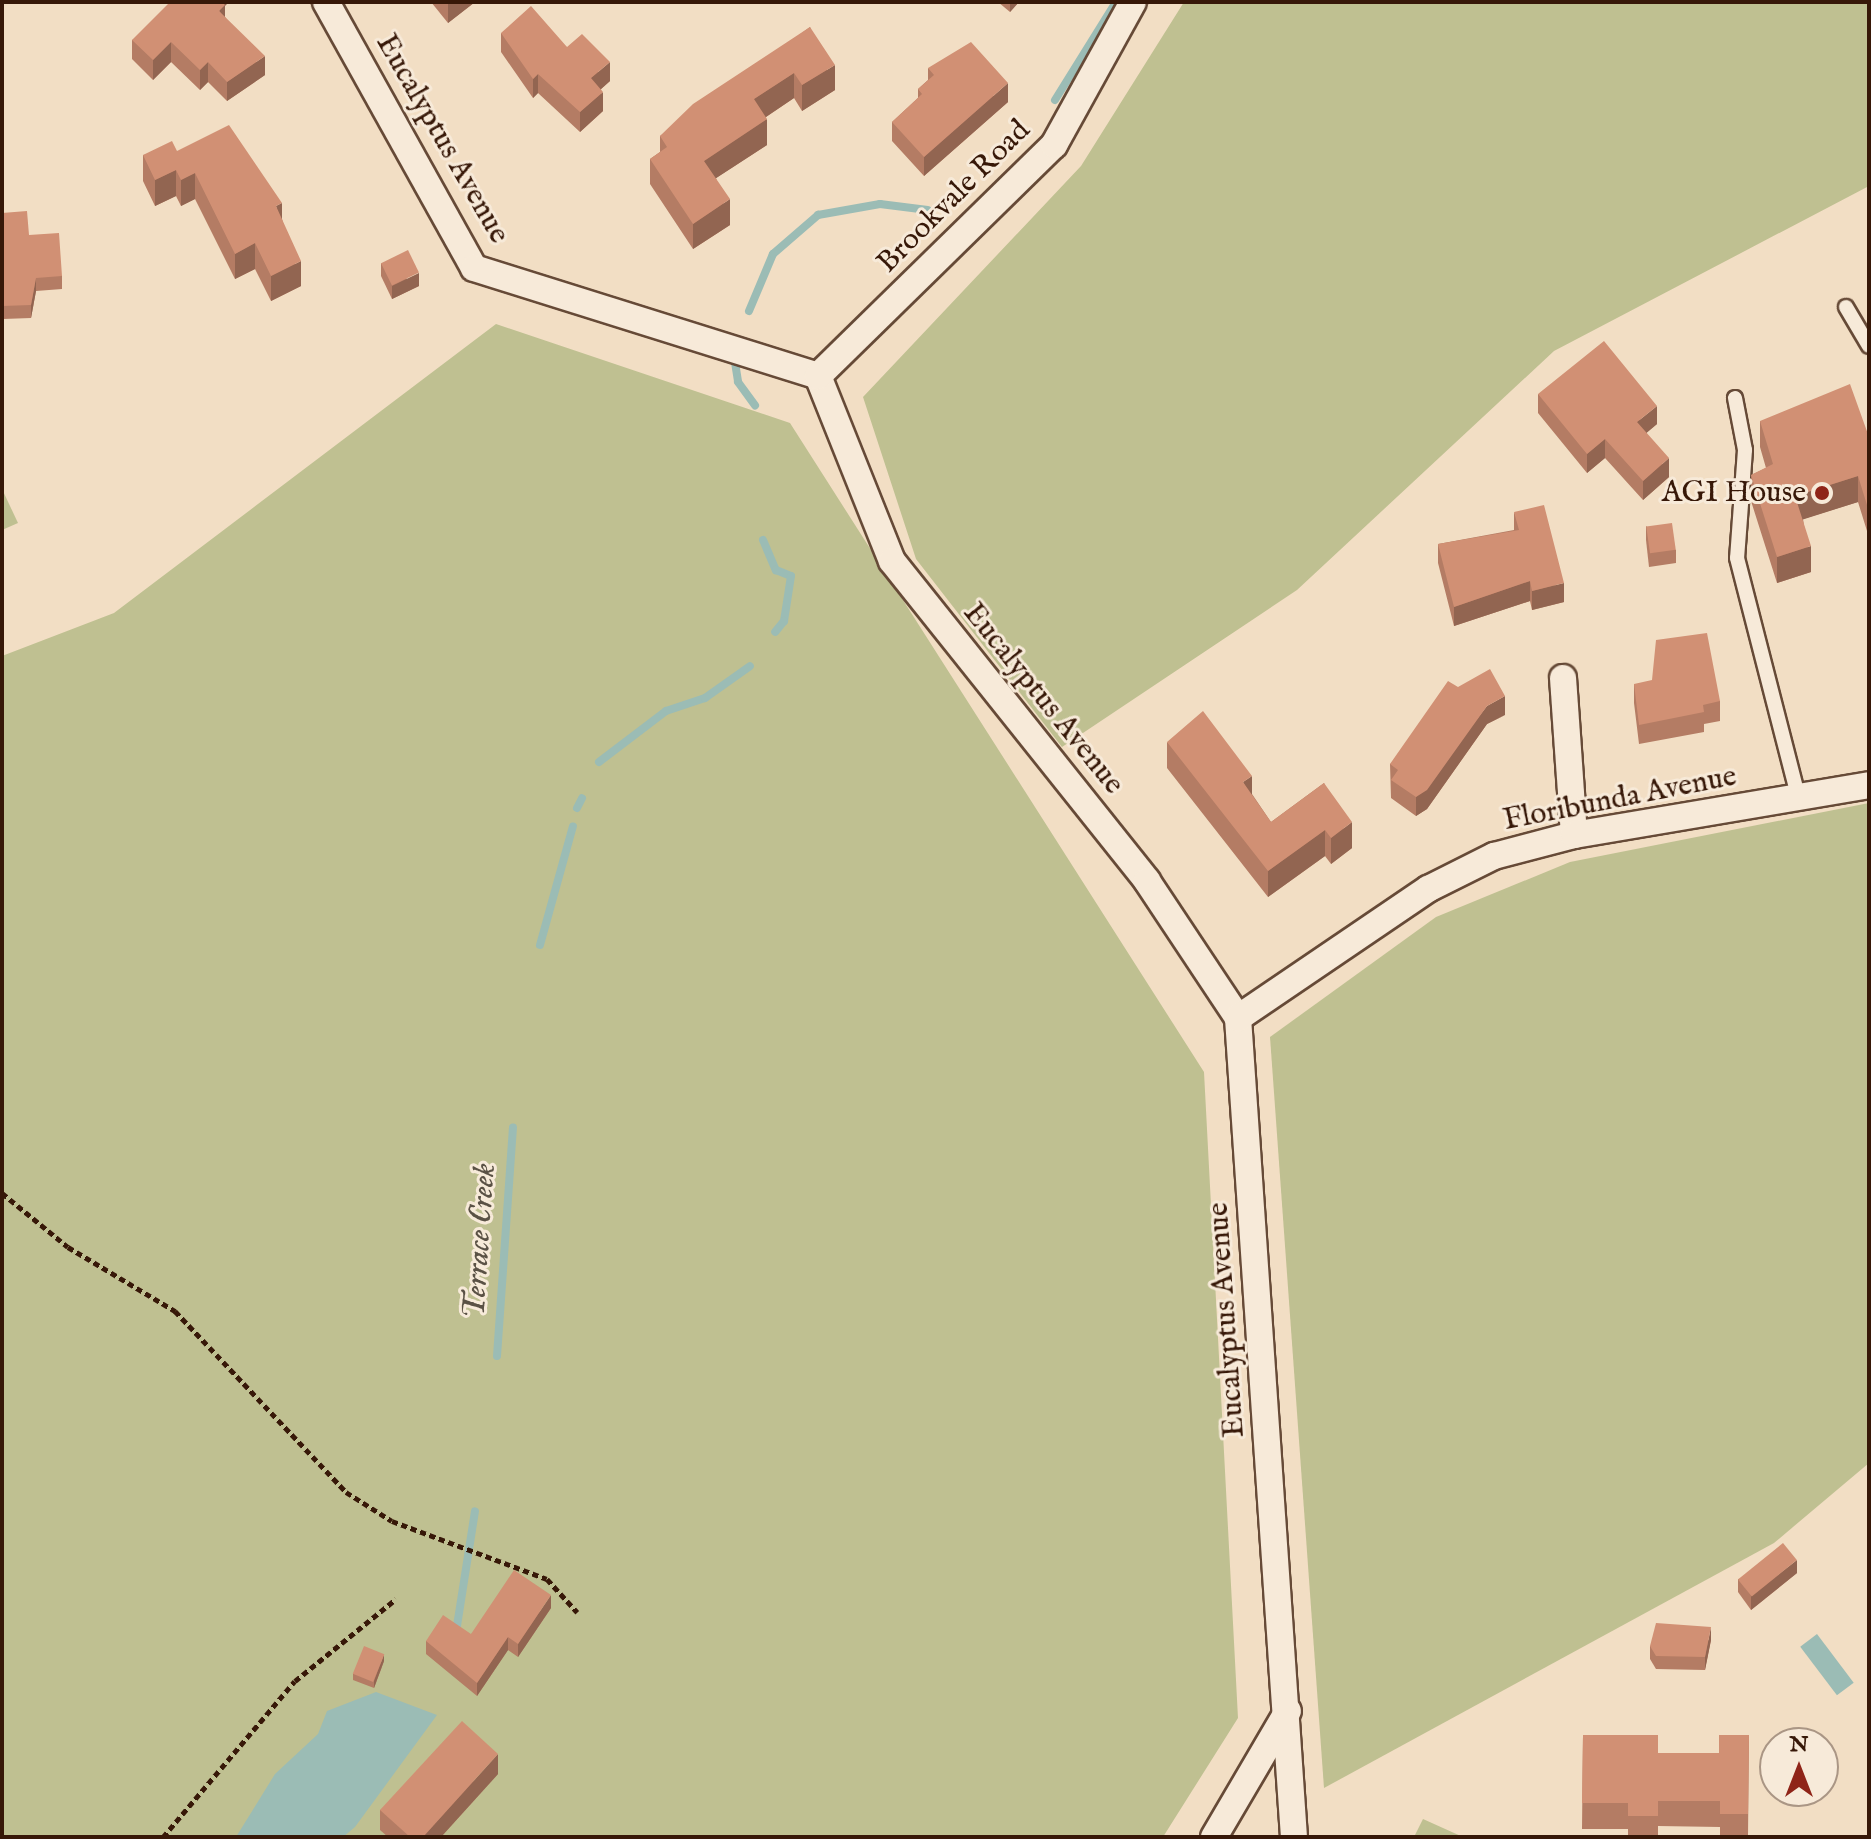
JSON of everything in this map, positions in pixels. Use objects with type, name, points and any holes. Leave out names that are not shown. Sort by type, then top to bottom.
[{"type":"street","name":"Eucalyptus Avenue","points":[[326,2],[474,268],[818,376],[892,561],[1147,881],[1238,1018],[1288,1711],[1294,1837]]},
{"type":"street","name":"Brookvale Road","points":[[818,376],[1054,145],[1133,2]]},
{"type":"street","points":[[1563,678],[1574,835]]},
{"type":"street","name":"Floribunda Avenue","points":[[1238,1018],[1428,889],[1494,856],[1574,835],[1869,785]]},
{"type":"street","points":[[1214,1837],[1288,1711]]},
{"type":"lane","points":[[1846,307],[1869,346]]},
{"type":"lane","points":[[1735,398],[1745,450],[1737,558],[1799,799]]},
{"type":"path","points":[[2,1193],[68,1247],[175,1311],[346,1492],[392,1521],[547,1579],[577,1612]]},
{"type":"path","points":[[163,1837],[295,1681],[396,1599]]},
{"type":"green space","points":[[1184,2],[1869,2],[1869,186],[1554,351],[1297,590],[1062,747],[916,559],[863,397],[1081,166]]},
{"type":"green space","points":[[496,324],[790,423],[1204,1072],[1238,1718],[1163,1837],[2,1837],[2,656],[114,613]]},
{"type":"green space","points":[[2,489],[18,523],[2,530]]},
{"type":"green space","points":[[1869,803],[1869,1463],[1774,1543],[1324,1788],[1270,1037],[1436,917],[1570,862]]},
{"type":"green space","points":[[1423,1819],[1463,1837],[1414,1837]]},
{"type":"water","points":[[1817,1634],[1854,1683],[1837,1695],[1800,1647]]},
{"type":"water","points":[[376,1692],[437,1715],[355,1827],[343,1837],[236,1837],[275,1774],[318,1734],[327,1711]]},
{"type":"building","points":[[170,2],[222,2],[225,5],[219,11],[265,56],[227,82],[208,62],[200,70],[171,42],[153,60],[132,40]]},
{"type":"building","points":[[531,6],[567,47],[582,34],[610,62],[591,78],[603,92],[580,112],[538,74],[533,79],[501,33]]},
{"type":"building","points":[[810,27],[835,65],[802,85],[794,73],[754,99],[767,119],[704,161],[730,199],[693,224],[650,159],[667,147],[660,136],[693,104]]},
{"type":"building","points":[[971,42],[1008,83],[924,157],[892,122],[922,94],[918,89],[934,75],[928,68]]},
{"type":"building","points":[[229,125],[282,203],[276,206],[301,261],[271,276],[255,243],[235,254],[195,173],[181,180],[176,170],[155,180],[143,155],[172,141],[177,151]]},
{"type":"building","points":[[27,211],[29,235],[59,233],[62,276],[36,278],[31,305],[2,306],[2,213]]},
{"type":"building","points":[[408,250],[419,272],[392,286],[381,263]]},
{"type":"building","points":[[1604,341],[1657,406],[1637,422],[1669,458],[1643,481],[1605,439],[1587,454],[1538,394]]},
{"type":"building","points":[[1850,384],[1869,437],[1869,504],[1858,476],[1795,496],[1811,546],[1777,557],[1751,475],[1773,464],[1760,421]]},
{"type":"building","points":[[1544,505],[1564,583],[1532,591],[1530,581],[1454,607],[1438,544],[1519,530],[1514,512]]},
{"type":"building","points":[[1672,523],[1676,550],[1650,553],[1646,527]]},
{"type":"building","points":[[1707,633],[1720,701],[1703,705],[1704,712],[1639,725],[1634,684],[1652,680],[1656,640]]},
{"type":"building","points":[[1490,669],[1505,696],[1487,706],[1427,790],[1416,797],[1391,780],[1398,770],[1390,764],[1448,681],[1458,687]]},
{"type":"building","points":[[1203,711],[1252,776],[1243,782],[1271,822],[1324,783],[1352,822],[1331,838],[1325,830],[1268,871],[1167,742]]},
{"type":"building","points":[[1783,1543],[1797,1560],[1752,1597],[1738,1580]]},
{"type":"building","points":[[514,1570],[551,1595],[518,1644],[508,1637],[477,1683],[426,1641],[443,1615],[471,1634]]},
{"type":"building","points":[[1656,1623],[1711,1627],[1705,1657],[1656,1656],[1650,1646]]},
{"type":"building","points":[[364,1646],[384,1654],[373,1682],[353,1674]]},
{"type":"building","points":[[462,1721],[498,1754],[423,1837],[410,1837],[380,1810]]},
{"type":"building","points":[[1583,1735],[1658,1735],[1658,1753],[1719,1753],[1719,1735],[1749,1735],[1748,1814],[1720,1814],[1720,1801],[1658,1801],[1658,1816],[1628,1816],[1628,1803],[1582,1803]]},
{"type":"waterway","name":"Terrace Creek","points":[[1055,100],[1116,2]]},
{"type":"waterway","name":"Terrace Creek","points":[[749,311],[773,254],[818,215],[880,204],[928,210]]},
{"type":"waterway","name":"Terrace Creek","points":[[734,356],[738,382],[755,405]]},
{"type":"waterway","name":"Terrace Creek","points":[[763,540],[776,570],[791,576],[784,621],[775,632]]},
{"type":"waterway","name":"Terrace Creek","points":[[599,762],[666,711],[705,698],[750,666]]},
{"type":"waterway","name":"Terrace Creek","points":[[577,808],[582,798]]},
{"type":"waterway","name":"Terrace Creek","points":[[540,945],[573,826]]},
{"type":"waterway","name":"Terrace Creek","points":[[497,1356],[513,1128]]},
{"type":"waterway","name":"Terrace Creek","points":[[457,1626],[475,1511]]},
{"type":"place","name":"AGI House","points":[[1822,493]]}]
